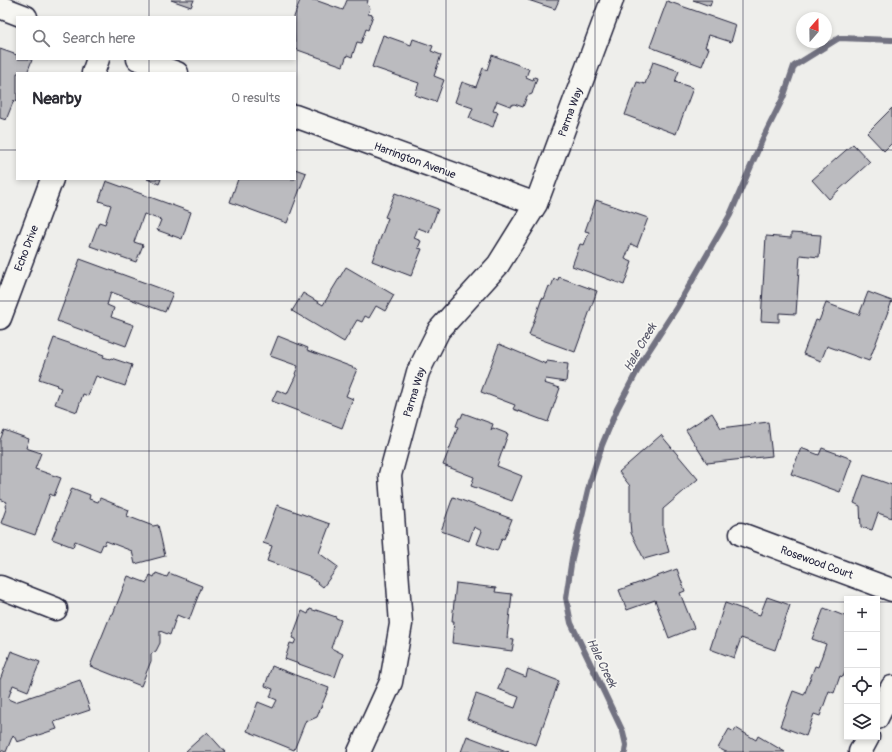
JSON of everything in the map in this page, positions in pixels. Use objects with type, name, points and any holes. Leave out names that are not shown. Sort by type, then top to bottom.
[{"type":"street","name":"Parma Way","points":[[359,752],[391,682],[401,624],[390,475],[418,372],[440,330],[498,264],[536,204],[612,0]]},
{"type":"street","points":[[0,7],[23,16]]},
{"type":"street","points":[[92,72],[98,60]]},
{"type":"street","points":[[141,60],[174,72]]},
{"type":"street","name":"Harrington Avenue","points":[[296,116],[536,204]]},
{"type":"street","name":"Echo Drive","points":[[0,318],[52,180]]},
{"type":"street","name":"Rosewood Court","points":[[741,534],[892,590]]},
{"type":"street","points":[[0,587],[56,610]]},
{"type":"street","points":[[880,712],[892,687]]},
{"type":"street","points":[[860,752],[866,740]]},
{"type":"building","points":[[171,0],[194,0],[191,7]]},
{"type":"building","points":[[300,0],[315,0],[343,10],[347,0],[368,0],[367,4],[370,8],[368,14],[373,15],[368,30],[366,29],[361,43],[357,42],[352,57],[347,55],[343,66],[296,49],[296,16],[294,16]]},
{"type":"building","points":[[528,0],[559,0],[555,9]]},
{"type":"building","points":[[693,0],[712,0],[710,6]]},
{"type":"building","points":[[667,1],[736,25],[731,42],[709,35],[705,47],[709,48],[702,66],[650,47]]},
{"type":"building","points":[[383,35],[411,45],[413,39],[433,46],[431,51],[441,55],[434,76],[444,80],[436,102],[415,95],[419,83],[372,67]]},
{"type":"building","points":[[0,49],[16,55],[16,60],[32,60],[27,72],[16,72],[16,102],[14,100],[6,120],[0,118]]},
{"type":"building","points":[[492,55],[529,69],[526,77],[533,80],[534,77],[537,78],[532,94],[527,96],[523,107],[514,104],[510,106],[497,101],[493,111],[498,112],[493,127],[469,118],[473,108],[455,102],[462,82],[476,87],[483,68],[487,70]]},
{"type":"building","points":[[653,62],[679,71],[675,82],[693,88],[676,134],[625,115],[637,82],[645,84]]},
{"type":"building","points":[[892,108],[892,143],[884,151],[867,133]]},
{"type":"building","points":[[853,144],[870,162],[829,199],[812,180]]},
{"type":"building","points":[[296,169],[306,173],[287,223],[230,202],[238,180],[296,180]]},
{"type":"building","points":[[149,180],[161,180],[159,184]]},
{"type":"building","points":[[106,181],[191,212],[182,239],[157,230],[161,220],[144,214],[134,242],[143,245],[136,262],[90,246],[99,222],[105,224],[111,205],[99,201]]},
{"type":"building","points":[[395,193],[438,209],[429,232],[418,228],[414,238],[421,241],[418,248],[422,249],[411,276],[372,261],[388,218],[385,217]]},
{"type":"building","points":[[596,200],[648,218],[637,247],[631,244],[625,259],[632,262],[624,285],[572,266],[580,244],[584,245],[589,232],[585,231]]},
{"type":"building","points":[[791,233],[821,235],[819,257],[800,255],[796,314],[779,313],[779,322],[761,321],[766,236],[791,238]]},
{"type":"building","points":[[80,259],[173,293],[165,312],[111,292],[107,305],[114,308],[111,317],[134,325],[126,346],[57,321]]},
{"type":"building","points":[[346,267],[394,295],[385,311],[376,306],[369,318],[365,316],[362,322],[357,320],[344,342],[292,311],[303,293],[323,305]]},
{"type":"building","points":[[559,277],[597,291],[575,352],[529,335],[542,298],[544,299],[549,286],[551,287],[554,279],[558,280]]},
{"type":"building","points":[[868,292],[892,301],[869,361],[827,346],[821,361],[803,354],[816,320],[819,321],[826,303],[859,315]]},
{"type":"building","points":[[278,336],[308,348],[307,350],[357,369],[346,396],[353,399],[342,428],[272,401],[277,390],[287,394],[296,375],[298,366],[270,356]]},
{"type":"building","points":[[54,338],[104,355],[103,357],[132,365],[125,386],[96,376],[88,396],[83,394],[77,412],[55,404],[61,388],[56,386],[57,385],[39,379]]},
{"type":"building","points":[[499,344],[546,364],[547,361],[568,364],[566,382],[546,379],[544,383],[560,388],[548,422],[513,409],[515,405],[481,392]]},
{"type":"building","points":[[463,413],[493,424],[491,430],[493,428],[508,434],[497,466],[522,476],[512,501],[471,486],[474,477],[443,465],[458,427],[456,426],[459,418],[461,418]]},
{"type":"building","points":[[712,413],[721,428],[768,422],[772,456],[707,463],[686,430]]},
{"type":"building","points":[[4,430],[29,439],[26,448],[41,453],[35,469],[61,478],[54,496],[50,494],[35,535],[1,523],[7,502],[0,499],[0,440]]},
{"type":"building","points":[[661,435],[698,479],[663,509],[663,530],[669,552],[644,559],[631,533],[630,486],[619,472]]},
{"type":"building","points":[[801,448],[819,455],[822,448],[852,459],[840,492],[791,474]]},
{"type":"building","points":[[864,475],[892,485],[892,518],[878,513],[872,530],[861,527],[860,506],[854,503]]},
{"type":"building","points":[[72,488],[90,495],[89,499],[98,502],[100,498],[129,510],[127,516],[153,526],[158,525],[165,556],[135,564],[132,551],[106,541],[100,551],[75,541],[73,547],[52,539]]},
{"type":"building","points":[[453,497],[512,519],[504,539],[502,538],[497,551],[477,544],[482,531],[474,527],[469,541],[441,531]]},
{"type":"building","points":[[277,505],[330,524],[319,553],[338,567],[323,587],[309,576],[267,561],[272,546],[263,543]]},
{"type":"building","points":[[677,569],[685,591],[680,593],[694,628],[669,638],[655,600],[627,610],[619,590]]},
{"type":"building","points":[[156,573],[167,577],[169,573],[202,586],[189,620],[177,615],[170,635],[160,631],[160,643],[156,651],[151,654],[151,661],[141,686],[90,666],[128,576],[147,583],[150,575],[154,577]]},
{"type":"building","points":[[456,583],[496,588],[495,592],[512,594],[507,638],[514,639],[512,651],[452,643],[454,621],[452,621]]},
{"type":"building","points":[[767,597],[790,605],[775,650],[741,638],[734,658],[710,649],[725,603],[760,615]]},
{"type":"building","points":[[824,608],[844,616],[844,674],[843,677],[840,676],[834,693],[829,691],[820,716],[814,714],[806,736],[780,726],[793,691],[804,695],[815,666],[818,667],[826,644],[812,639]]},
{"type":"building","points":[[310,609],[341,620],[331,648],[343,654],[335,677],[285,659],[290,643],[294,644],[296,639],[292,638],[302,611],[308,614]]},
{"type":"building","points":[[11,651],[40,662],[28,691],[13,685],[8,699],[15,702],[80,680],[90,710],[54,722],[57,729],[17,742],[13,735],[6,752],[0,750],[0,680]]},
{"type":"building","points":[[272,666],[329,688],[317,717],[308,721],[306,720],[294,750],[247,731],[258,702],[273,708],[277,700],[270,697],[273,689],[265,686]]},
{"type":"building","points":[[506,669],[526,677],[528,669],[559,681],[536,745],[467,719],[476,694],[515,708],[519,697],[498,689]]},
{"type":"building","points":[[736,728],[756,740],[758,736],[785,752],[726,752],[718,748],[729,729],[734,732]]},
{"type":"building","points":[[207,732],[225,752],[186,751]]},
{"type":"building","points":[[467,736],[509,752],[461,752]]},
{"type":"waterway","name":"Hale Creek","points":[[625,752],[626,745],[623,732],[571,623],[566,598],[572,558],[590,482],[602,445],[617,409],[644,358],[677,307],[730,215],[763,138],[783,98],[794,66],[839,38],[892,40]]}]
